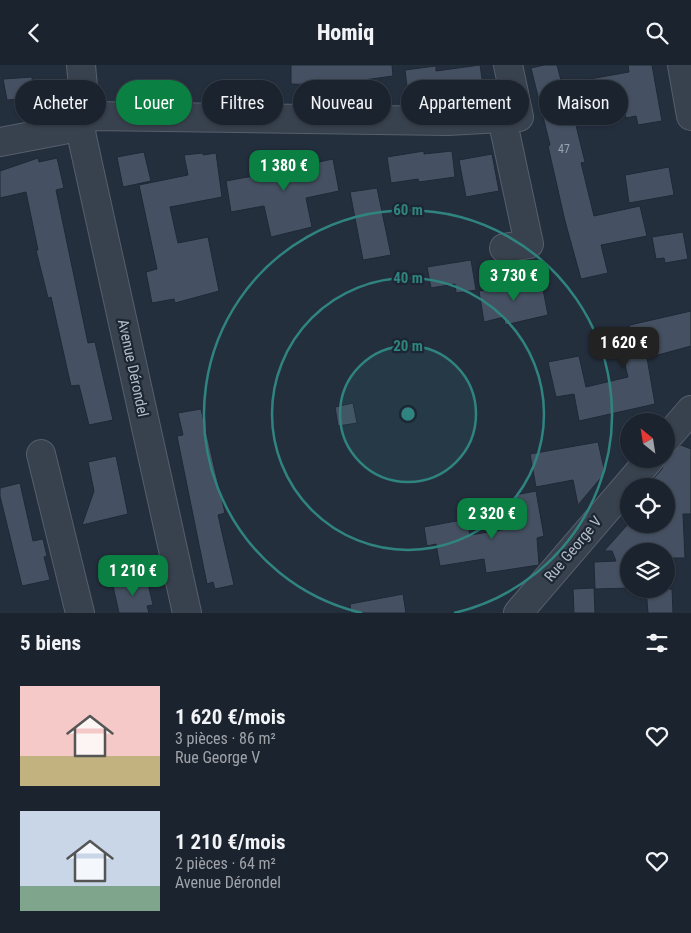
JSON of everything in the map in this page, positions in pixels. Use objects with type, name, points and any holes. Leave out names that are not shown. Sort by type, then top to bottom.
[{"type":"street","points":[[81,65],[82,80]]},
{"type":"street","points":[[508,65],[511,80]]},
{"type":"street","points":[[682,65],[691,115]]},
{"type":"street","points":[[106,116],[401,120]]},
{"type":"street","points":[[0,142],[62,130],[73,125]]},
{"type":"street","name":"Avenue Dérondel","points":[[81,125],[188,613]]},
{"type":"street","points":[[504,125],[529,244],[504,248]]},
{"type":"street","points":[[675,429],[691,410]]},
{"type":"street","points":[[42,454],[80,613]]},
{"type":"street","name":"Rue George V","points":[[526,603],[642,468]]},
{"type":"building","points":[[291,65],[392,65],[393,76],[364,80],[293,80],[293,84],[291,84]]},
{"type":"building","points":[[480,65],[482,80],[406,80],[405,70],[436,66],[436,71]]},
{"type":"building","points":[[557,65],[561,80],[539,80],[539,100],[531,68]]},
{"type":"building","points":[[628,65],[652,65],[662,121],[638,125],[636,116],[628,118],[628,80],[584,80],[629,72]]},
{"type":"building","points":[[32,77],[32,80],[15,80],[15,99],[7,100],[3,79]]},
{"type":"building","points":[[545,125],[576,125],[585,162],[581,163],[594,216],[640,206],[647,236],[601,245],[608,273],[581,279],[565,221],[548,146],[550,145]]},
{"type":"building","points":[[286,149],[290,168],[333,159],[339,191],[306,198],[312,227],[271,237],[264,206],[231,212],[226,181],[269,173],[265,154]]},
{"type":"building","points":[[424,151],[424,154],[452,151],[455,177],[419,182],[418,179],[391,183],[387,157]]},
{"type":"building","points":[[144,152],[151,181],[123,187],[117,157]]},
{"type":"building","points":[[203,153],[203,155],[216,153],[222,197],[170,207],[178,243],[208,237],[219,291],[175,303],[174,299],[152,303],[146,272],[157,269],[139,185],[188,175],[184,155]]},
{"type":"building","points":[[492,154],[499,191],[466,197],[459,160]]},
{"type":"building","points":[[38,158],[39,162],[57,158],[64,188],[56,190],[88,343],[95,342],[113,420],[89,425],[79,385],[71,386],[51,297],[48,298],[36,250],[38,250],[26,192],[0,198],[0,171]]},
{"type":"building","points":[[669,167],[674,195],[629,203],[625,175]]},
{"type":"building","points":[[377,188],[391,255],[363,260],[350,192]]},
{"type":"building","points":[[683,232],[688,259],[665,263],[664,258],[656,259],[652,237]]},
{"type":"building","points":[[471,260],[476,290],[456,293],[455,284],[431,288],[427,267]]},
{"type":"building","points":[[541,279],[548,315],[505,325],[504,317],[484,322],[479,291]]},
{"type":"building","points":[[691,311],[691,346],[647,358],[655,404],[579,421],[574,394],[556,397],[548,362],[579,356],[586,387],[628,377],[620,345],[630,325]]},
{"type":"building","points":[[353,403],[357,423],[338,426],[335,407]]},
{"type":"building","points":[[201,409],[225,513],[218,515],[234,585],[215,589],[213,582],[207,584],[177,436],[183,435],[178,413]]},
{"type":"building","points":[[598,442],[605,473],[578,505],[573,480],[536,487],[530,454]]},
{"type":"building","points":[[681,445],[691,449],[691,514],[683,514],[685,558],[675,558],[675,543],[620,543],[620,588],[595,589],[594,562],[616,561],[612,551],[604,551],[620,533],[675,533],[675,478],[654,478],[662,468],[675,468],[675,449]]},
{"type":"building","points":[[116,456],[128,514],[82,525],[94,491],[88,462]]},
{"type":"building","points":[[20,483],[33,541],[43,539],[47,556],[44,557],[50,580],[22,586],[0,496],[0,488]]},
{"type":"building","points":[[536,491],[544,536],[537,538],[539,565],[486,573],[484,559],[440,566],[436,544],[427,546],[424,527],[467,519],[470,535],[520,527],[515,495]]},
{"type":"building","points":[[147,579],[153,605],[147,606],[149,613],[119,613],[113,586]]},
{"type":"building","points":[[594,588],[595,613],[574,613],[573,589]]},
{"type":"building","points":[[403,594],[406,613],[351,613],[350,604]]},
{"type":"building","points":[[647,598],[672,598],[673,613],[648,613]]}]
